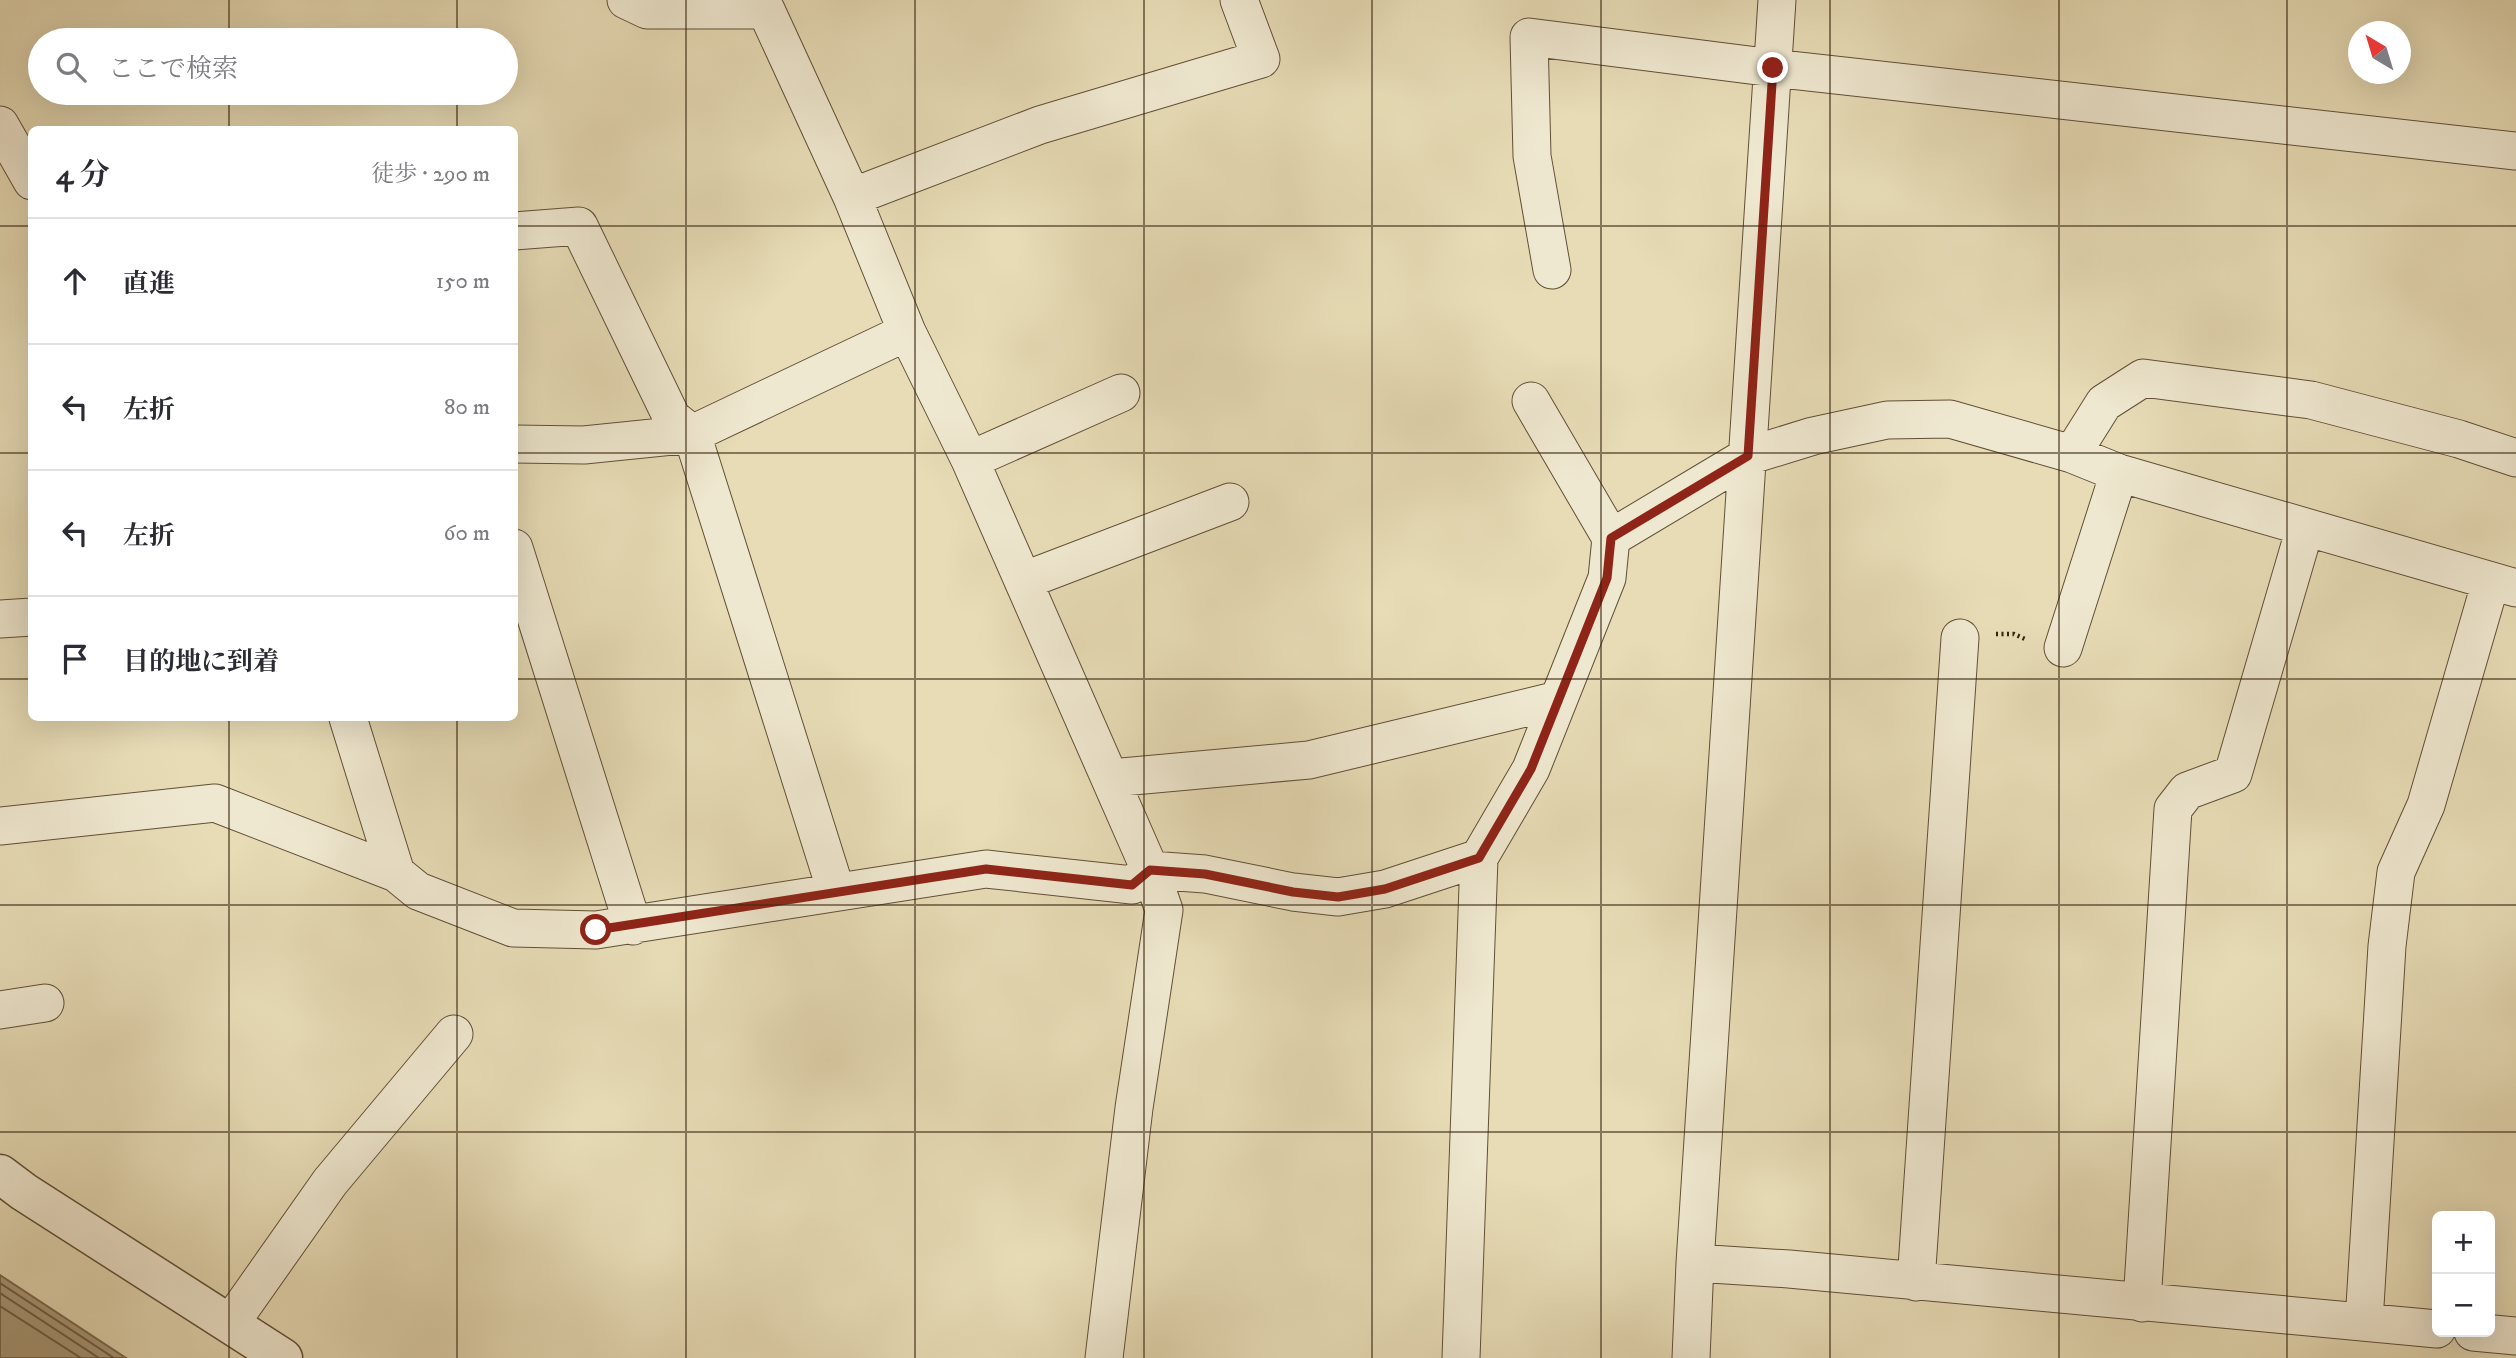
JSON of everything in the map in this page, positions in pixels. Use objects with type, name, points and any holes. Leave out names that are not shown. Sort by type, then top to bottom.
[{"type":"street","points":[[626,0],[647,10],[766,10],[852,197],[907,331],[970,460],[1150,870],[1164,910],[1135,1108],[1104,1358]]},
{"type":"street","points":[[852,197],[1040,125],[1261,59],[1239,0]]},
{"type":"street","points":[[1691,1358],[1777,0]]},
{"type":"street","points":[[1552,270],[1532,156],[1529,37],[1773,68],[2516,151]]},
{"type":"street","points":[[0,125],[28,174]]},
{"type":"street","points":[[518,231],[579,226],[672,418],[692,434],[836,891]]},
{"type":"street","points":[[518,444],[584,445],[692,434],[907,331]]},
{"type":"street","points":[[2072,454],[2104,403],[2143,378],[2311,400],[2459,439],[2516,458]]},
{"type":"street","points":[[970,460],[1121,393]]},
{"type":"street","points":[[1461,1358],[1479,858],[1531,769],[1607,578],[1611,538],[1531,401]]},
{"type":"street","points":[[1611,538],[1748,456],[1813,436],[1887,420],[1950,419],[2072,454],[2119,473],[2504,584],[2426,804],[2396,872],[2387,946],[2364,1322]]},
{"type":"street","points":[[2063,648],[2119,473]]},
{"type":"street","points":[[1023,581],[1230,502]]},
{"type":"street","points":[[2142,1303],[2173,809],[2187,792],[2233,774],[2305,528]]},
{"type":"street","points":[[518,561],[633,926]]},
{"type":"street","points":[[0,619],[28,617]]},
{"type":"street","points":[[1916,1282],[1960,638]]},
{"type":"street","points":[[1111,778],[1309,760],[1558,700]]},
{"type":"street","points":[[349,721],[396,873]]},
{"type":"street","points":[[0,826],[215,803],[396,873],[418,891],[513,928],[596,930],[986,869],[1132,885],[1150,870],[1205,874],[1293,892],[1338,897],[1385,889],[1479,858]]},
{"type":"street","points":[[0,1010],[46,1003]]},
{"type":"street","points":[[230,1324],[330,1182],[454,1034]]},
{"type":"street","points":[[0,1174],[283,1358]]},
{"type":"street","points":[[1695,1264],[1789,1269],[2432,1329]]},
{"type":"street","points":[[2495,1334],[2516,1336]]},
{"type":"path","points":[[1960,638],[1985,633],[2014,634],[2037,644],[2063,648]]},
{"type":"water","points":[[0,1275],[126,1358],[0,1358]]},
{"type":"route","points":[[596,930],[986,869],[1132,885],[1150,870],[1205,874],[1293,892],[1338,897],[1385,889],[1479,858],[1531,769],[1607,578],[1611,538],[1748,456],[1773,68]]}]
